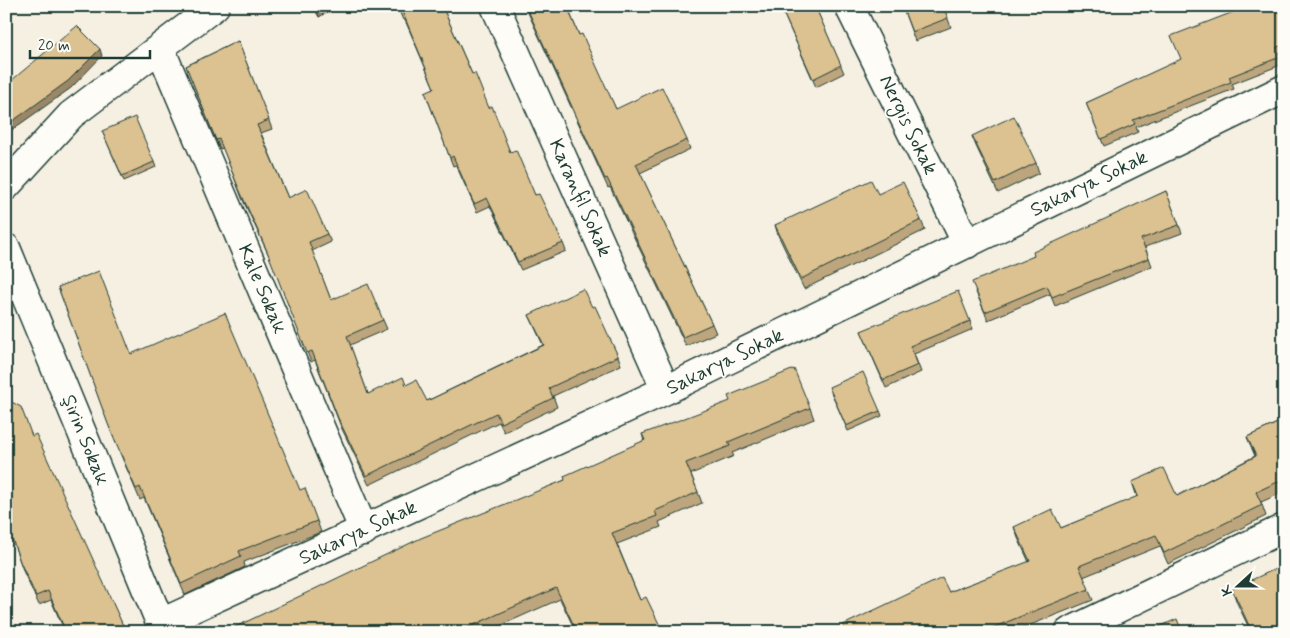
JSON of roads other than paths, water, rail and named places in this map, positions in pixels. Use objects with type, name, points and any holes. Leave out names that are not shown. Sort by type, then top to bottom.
[{"type":"street","points":[[6,186],[71,115],[215,6]]},
{"type":"street","name":"Karanfil Sokak","points":[[495,6],[666,390]]},
{"type":"street","name":"Nergis Sokak","points":[[849,6],[967,244]]},
{"type":"street","name":"Kale Sokak","points":[[160,48],[364,531]]},
{"type":"street","name":"Sakarya Sokak","points":[[162,628],[666,390],[1284,89]]},
{"type":"street","name":"Şirin Sokak","points":[[6,248],[162,628]]},
{"type":"street","points":[[1069,632],[1284,528]]}]
